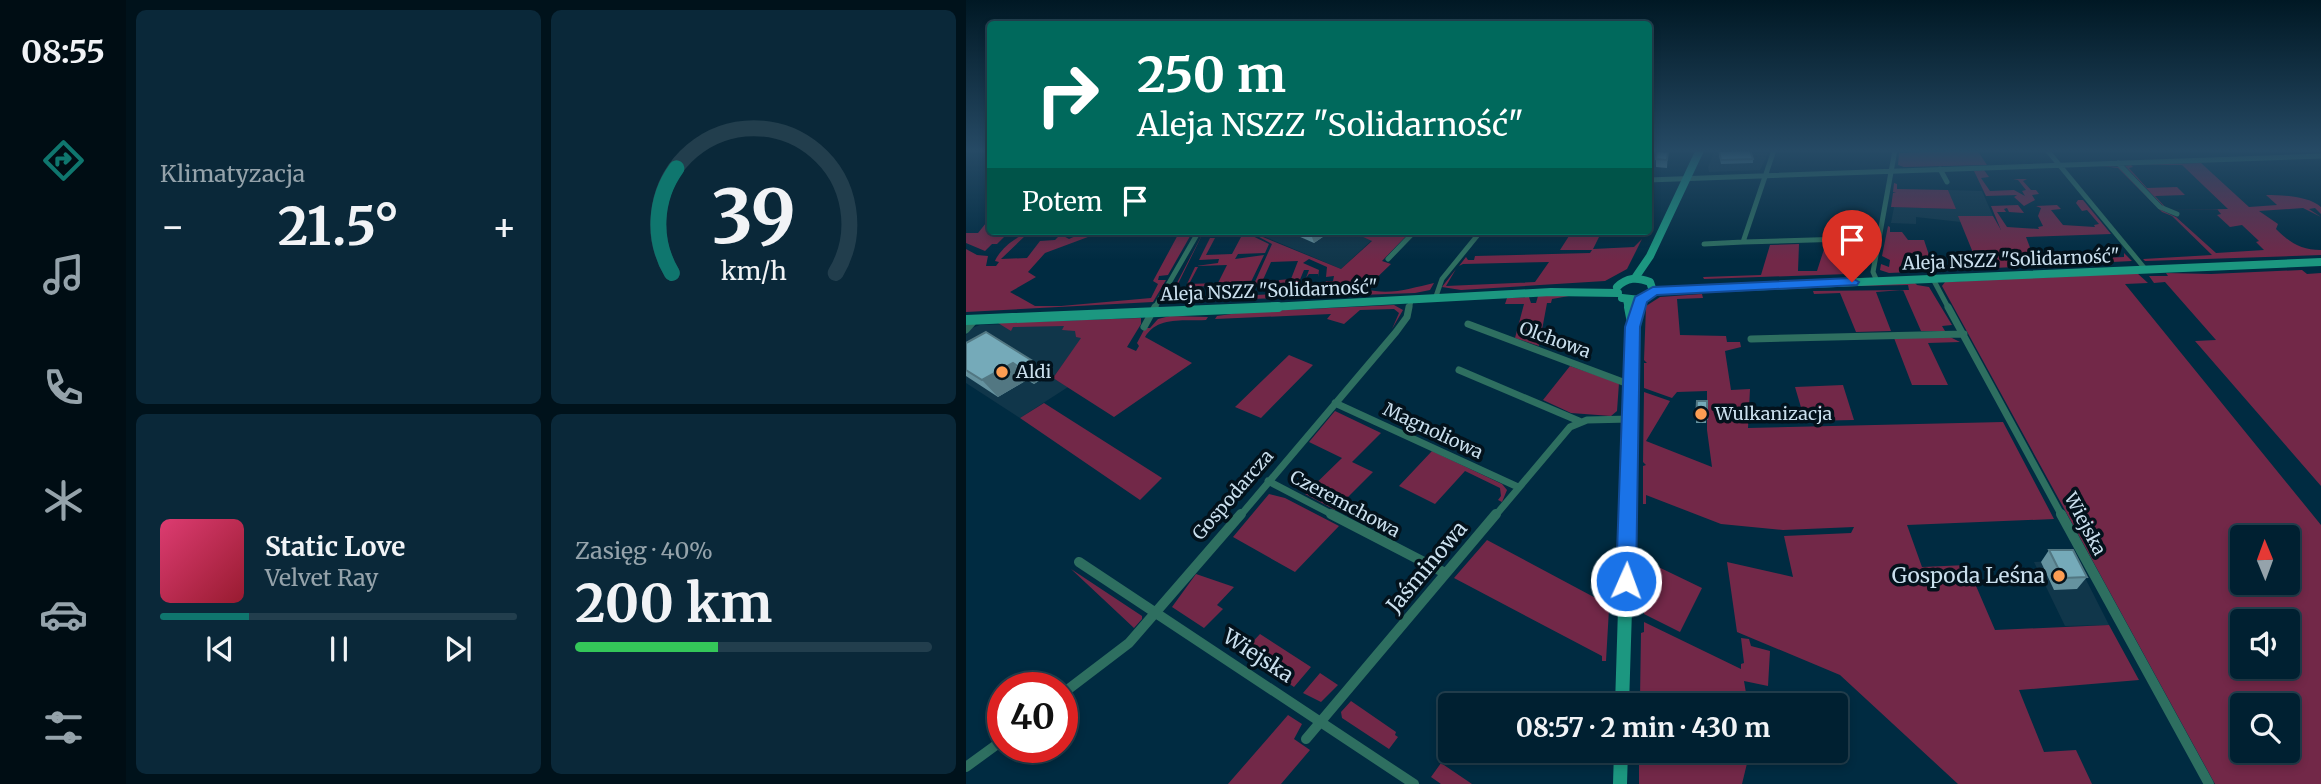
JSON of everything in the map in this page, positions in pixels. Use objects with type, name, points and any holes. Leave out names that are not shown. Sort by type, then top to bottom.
[{"type":"street","points":[[1622,693],[1633,327],[1646,283],[1650,256],[1683,187]]},
{"type":"street","points":[[1743,242],[1762,187]]},
{"type":"street","points":[[1877,281],[1873,272],[1888,187]]},
{"type":"street","points":[[2077,187],[2146,270]]},
{"type":"street","points":[[2141,187],[2163,209],[2177,214]]},
{"type":"street","points":[[1144,327],[1197,235]]},
{"type":"street","points":[[1388,259],[1411,235]]},
{"type":"street","points":[[1436,299],[1444,277],[1478,235]]},
{"type":"street","points":[[1704,244],[1879,238]]},
{"type":"street","name":"Aleja NSZZ \"Solidarność\"","points":[[1646,283],[1703,287],[2321,262]]},
{"type":"street","name":"Wiejska","points":[[1933,279],[2209,784]]},
{"type":"street","points":[[1633,327],[1627,300],[1617,290],[1623,280],[1646,283]]},
{"type":"street","name":"Aleja NSZZ \"Solidarność\"","points":[[971,320],[1617,290]]},
{"type":"street","points":[[1627,300],[1640,300]]},
{"type":"street","name":"Gospodarcza","points":[[1078,682],[1129,643],[1157,613],[1402,324],[1411,301]]},
{"type":"street","points":[[966,330],[971,320]]},
{"type":"street","name":"Olchowa","points":[[1468,324],[1631,385]]},
{"type":"street","points":[[1751,339],[1964,334]]},
{"type":"street","points":[[1460,370],[1579,422],[1630,419]]},
{"type":"street","name":"Magnoliowa","points":[[1335,403],[1518,487]]},
{"type":"street","name":"Jaśminowa","points":[[1306,739],[1518,487],[1570,427],[1579,422]]},
{"type":"street","name":"Czeremchowa","points":[[1268,481],[1445,573]]},
{"type":"street","name":"Wiejska","points":[[1079,562],[1414,784]]},
{"type":"street","points":[[966,767],[987,752]]},
{"type":"street","points":[[1620,763],[1620,784]]},
{"type":"shaded area","points":[[1894,187],[1897,189],[1948,190],[1956,209],[1891,207],[1893,193],[1896,193],[1893,192]]},
{"type":"shaded area","points":[[1981,187],[1987,187],[1990,191],[2014,190],[2025,196],[2023,187],[2028,187],[2039,194],[2032,195],[2035,200],[2024,206],[2014,197],[2017,195],[1986,196]]},
{"type":"shaded area","points":[[2137,187],[2161,210],[2176,217],[2216,253],[2264,250],[2256,242],[2259,241],[2242,225],[2230,227],[2217,215],[2221,214],[2217,209],[2228,209],[2205,187],[2227,187],[2249,207],[2277,205],[2266,195],[2310,200],[2321,207],[2321,214],[2315,208],[2309,209],[2321,217],[2303,208],[2259,211],[2278,224],[2276,229],[2291,242],[2308,249],[2321,250],[2321,255],[2143,259],[2212,255],[2172,216],[2162,212]]},
{"type":"shaded area","points":[[2145,187],[2177,187],[2185,195],[2155,196],[2168,210]]},
{"type":"shaded area","points":[[1948,190],[1982,191],[1993,216],[1959,216],[1961,222],[1916,217],[1916,224],[1891,223],[1894,207],[1955,209]]},
{"type":"shaded area","points":[[2083,200],[2111,234],[2026,237],[2034,258],[2052,257],[2054,260],[2124,257],[2124,253],[2132,261],[1889,273],[1880,270],[1881,264],[1889,267],[1890,260],[1882,256],[1888,226],[1890,232],[1902,232],[1908,240],[1924,240],[1933,267],[1978,265],[1958,216],[1993,216],[2001,230],[1991,206],[2018,205],[2024,213],[2009,212],[2007,208],[2004,209],[2006,212],[1997,212],[2007,227],[2039,229],[2038,227],[2043,226],[2038,216],[2041,208],[2036,206],[2057,205],[2061,209],[2051,210],[2063,225],[2095,227],[2094,225],[2099,224],[2087,210],[2082,211],[2076,203]]},
{"type":"shaded area","points":[[987,222],[987,235],[1006,235],[985,251],[966,243],[966,233],[978,233]]},
{"type":"shaded area","points":[[1026,235],[1001,259],[1027,258],[1040,241],[1055,240],[1059,236],[1029,235],[1062,235],[1069,239],[1078,235],[1093,235],[1045,253],[1028,272],[1036,277],[1010,292],[1035,306],[1151,298],[1158,284],[1153,281],[1178,235],[1191,235],[1168,275],[1159,276],[1158,280],[1166,280],[1153,302],[966,312],[966,249],[977,255],[988,256],[986,266],[996,266],[999,262],[995,261],[1000,253],[1017,238]]},
{"type":"shaded area","points":[[1202,235],[1177,286],[1180,292],[1191,294],[1190,298],[1322,292],[1326,281],[1333,281],[1334,276],[1326,277],[1327,267],[1309,259],[1303,263],[1319,270],[1318,277],[1318,274],[1309,274],[1306,278],[1309,270],[1304,270],[1299,282],[1278,283],[1279,280],[1291,279],[1298,261],[1271,262],[1262,282],[1277,280],[1275,283],[1254,284],[1272,244],[1255,235],[1341,269],[1372,241],[1359,235],[1407,235],[1382,261],[1391,264],[1365,289],[1392,291],[1434,283],[1430,290],[1415,293],[1167,302]]},
{"type":"shaded area","points":[[1250,235],[1269,244],[1265,253],[1238,254],[1235,259],[1264,255],[1250,284],[1187,287],[1195,267],[1198,267],[1189,284],[1218,283],[1227,265],[1196,266],[1218,263],[1219,259],[1199,260],[1210,238],[1215,238],[1206,255],[1232,254],[1241,237],[1229,237]]},
{"type":"shaded area","points":[[1260,235],[1360,235],[1372,240],[1341,269]]},
{"type":"shaded area","points":[[1539,235],[1600,235],[1593,249],[1634,247],[1642,239],[1627,269],[1605,281],[1461,290],[1442,287],[1456,269],[1446,286],[1535,282],[1549,262],[1459,266],[1466,257],[1468,260],[1474,260],[1475,256],[1590,253],[1592,250],[1560,250],[1569,236],[1538,237]]},
{"type":"shaded area","points":[[1870,241],[1867,268],[1848,274],[1703,277],[1761,275],[1770,245],[1799,244],[1798,271],[1817,271],[1826,243]]},
{"type":"shaded area","points":[[2302,270],[2307,274],[2321,273],[2321,486],[2195,341],[2216,340],[2165,282],[2154,283],[2149,276],[2168,276],[2166,273]]},
{"type":"shaded area","points":[[2137,273],[2148,283],[2125,284],[2321,525],[2321,784],[2215,784],[1942,286],[1945,282]]},
{"type":"shaded area","points":[[1915,283],[1929,287],[1952,325],[1942,326],[1945,331],[1921,331],[1903,290],[1909,290],[1908,285],[1808,287]]},
{"type":"shaded area","points":[[1902,290],[1876,292],[1891,331],[1856,332],[1840,293],[1814,294],[1813,291]]},
{"type":"shaded area","points":[[1702,294],[1703,298],[1677,299],[1680,335],[1726,336],[1727,342],[1740,342],[1741,347],[1725,351],[1731,390],[1750,389],[1748,428],[2003,422],[2054,519],[1907,525],[1922,567],[1967,565],[1995,630],[2109,625],[2139,680],[2019,690],[2044,752],[2076,750],[2092,784],[1958,784],[1840,675],[1737,632],[1727,562],[1793,577],[1784,536],[1851,533],[1854,527],[1783,530],[1721,524],[1646,495],[1646,504],[1643,504],[1643,466],[1646,465],[1643,462],[1644,392],[1670,401],[1646,441],[1712,467],[1707,430],[1707,391],[1677,392],[1672,398],[1644,388],[1644,363],[1647,363],[1644,360],[1646,306],[1660,297]]},
{"type":"shaded area","points":[[1538,296],[1569,296],[1552,299],[1551,303],[1547,303],[1539,346],[1515,338],[1524,304],[1505,304],[1507,298],[1529,297],[1531,303],[1536,303]]},
{"type":"shaded area","points":[[1394,305],[1403,310],[1392,329],[1399,313],[1394,309],[1360,310],[1344,324],[1327,319],[1331,314],[1215,319],[1217,316],[1245,312]]},
{"type":"shaded area","points":[[1170,316],[1208,317],[1206,320],[1164,323],[1150,330],[1145,337],[1192,363],[1114,417],[1053,378],[1081,338],[1076,337],[1075,331],[1062,330],[1064,326],[1013,327],[1011,331],[998,323],[1141,318],[1141,324],[1127,347],[1136,351],[1145,328],[1150,328],[1158,319]]},
{"type":"shaded area","points":[[1094,321],[1053,378],[1068,387],[1020,418],[966,383],[966,335],[972,328],[980,325]]},
{"type":"shaded area","points":[[1950,337],[1960,342],[1928,343],[1948,385],[1912,385],[1894,338]]},
{"type":"shaded area","points":[[1289,355],[1313,365],[1261,418],[1235,407]]},
{"type":"shaded area","points":[[1570,366],[1619,383],[1617,411],[1611,416],[1571,413],[1543,400]]},
{"type":"shaded area","points":[[1843,385],[1854,420],[1805,421],[1795,387]]},
{"type":"shaded area","points":[[1044,403],[1162,478],[1140,500],[1020,418]]},
{"type":"shaded area","points":[[1335,411],[1381,433],[1352,462],[1373,472],[1335,510],[1305,494],[1342,458],[1309,442]]},
{"type":"shaded area","points":[[1432,451],[1502,484],[1507,490],[1502,502],[1498,500],[1501,496],[1500,488],[1465,471],[1435,504],[1399,486]]},
{"type":"shaded area","points":[[1269,494],[1285,498],[1339,526],[1295,572],[1233,537]]},
{"type":"shaded area","points":[[1487,540],[1605,603],[1605,609],[1609,609],[1606,661],[1602,661],[1602,656],[1454,578]]},
{"type":"shaded area","points":[[1642,557],[1702,588],[1680,632],[1644,614],[1645,604],[1641,604]]},
{"type":"shaded area","points":[[2076,560],[2109,625],[2065,626],[2034,562]]},
{"type":"shaded area","points":[[1071,569],[1142,616],[1142,619],[1134,628]]},
{"type":"shaded area","points":[[1196,574],[1234,587],[1217,605],[1223,609],[1204,628],[1172,607]]},
{"type":"shaded area","points":[[1644,622],[1741,669],[1741,664],[1744,663],[1741,638],[1749,639],[1751,646],[1770,651],[1768,686],[1744,681],[1746,693],[1640,693],[1641,633],[1644,632]]},
{"type":"shaded area","points":[[1260,634],[1311,667],[1294,687],[1242,653]]},
{"type":"shaded area","points":[[1320,673],[1338,685],[1321,702],[1303,693]]},
{"type":"shaded area","points":[[1351,701],[1396,732],[1398,737],[1389,749],[1342,718],[1341,712]]},
{"type":"shaded area","points":[[1288,715],[1302,724],[1294,739],[1310,750],[1281,784],[1228,784]]},
{"type":"shaded area","points":[[1441,763],[1472,784],[1441,784],[1431,777]]},
{"type":"shaded area","points":[[1639,763],[1747,763],[1742,784],[1639,784]]},
{"type":"building","points":[[986,332],[1031,360],[1019,367],[1013,363],[982,380],[966,370],[966,343]]},
{"type":"building","name":"Wulkanizacja","points":[[1697,401],[1707,401],[1707,419],[1696,418]]},
{"type":"building","points":[[2049,550],[2073,550],[2087,577],[2063,578]]},
{"type":"place","name":"Aldi","points":[[1002,372]]},
{"type":"place","name":"Wulkanizacja","points":[[1701,414]]},
{"type":"place","name":"Gospoda Leśna","points":[[2059,576]]},
{"type":"route","points":[[1626,581],[1633,327],[1637,320],[1640,300],[1646,299],[1653,291],[1852,282]]}]
